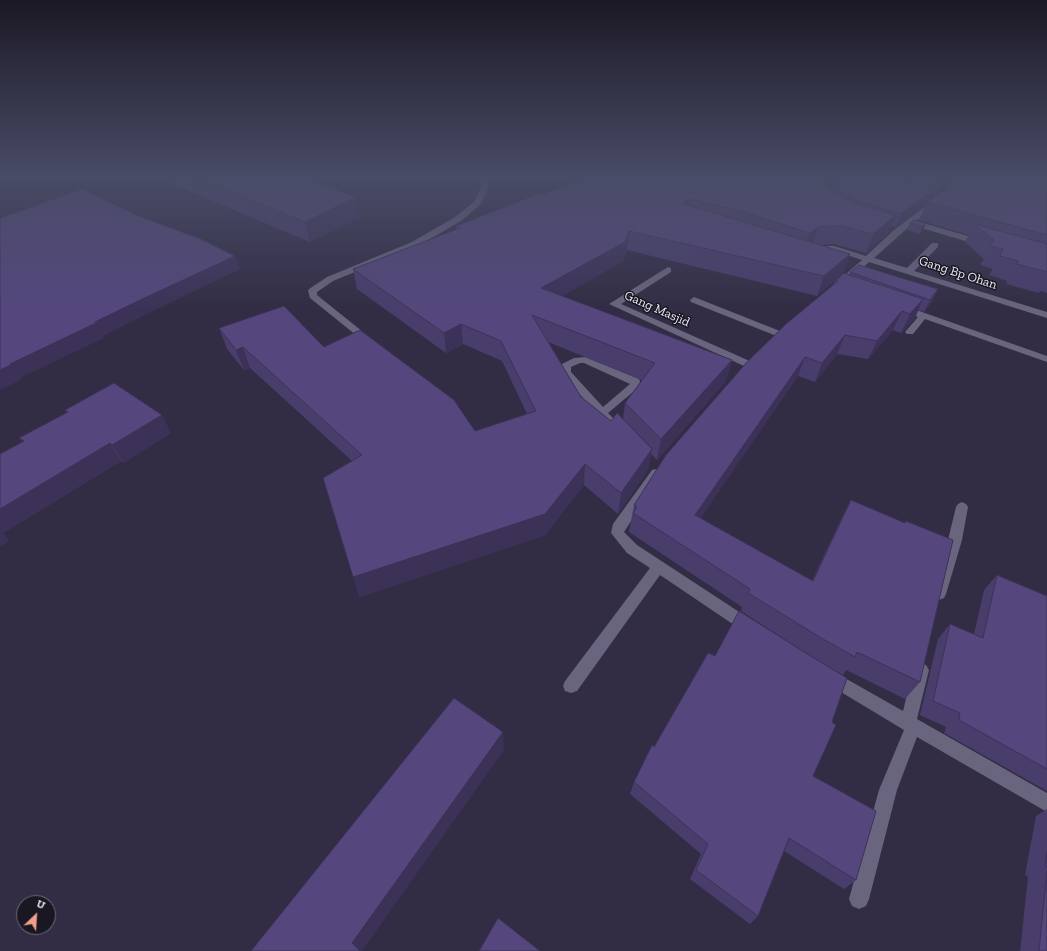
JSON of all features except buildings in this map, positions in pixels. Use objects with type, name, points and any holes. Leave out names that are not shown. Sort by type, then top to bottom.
[{"type":"street","points":[[380,350],[313,296],[312,291],[330,279],[415,244],[452,222]]},
{"type":"street","points":[[842,282],[850,271],[868,258],[893,230],[909,222]]},
{"type":"street","points":[[911,222],[994,247]]},
{"type":"street","points":[[909,271],[935,245]]},
{"type":"street","name":"Gang Bp Ohan","points":[[809,257],[815,249],[826,247],[834,248],[1044,313]]},
{"type":"street","name":"Gang Masjid","points":[[668,270],[614,304],[748,364]]},
{"type":"street","points":[[694,300],[782,335]]},
{"type":"street","points":[[1044,313],[1047,302]]},
{"type":"street","points":[[894,306],[1047,359]]},
{"type":"street","points":[[910,332],[923,316]]},
{"type":"street","points":[[602,413],[635,386],[635,381],[585,360],[578,360],[566,366],[566,373],[602,413],[624,436]]},
{"type":"street","points":[[657,466],[618,528],[617,533],[622,541],[658,567],[760,634]]},
{"type":"street","points":[[936,606],[962,507]]},
{"type":"street","points":[[571,686],[658,567]]},
{"type":"street","points":[[859,898],[888,790],[910,725],[924,655]]},
{"type":"street","points":[[820,671],[910,725],[1047,803]]}]
